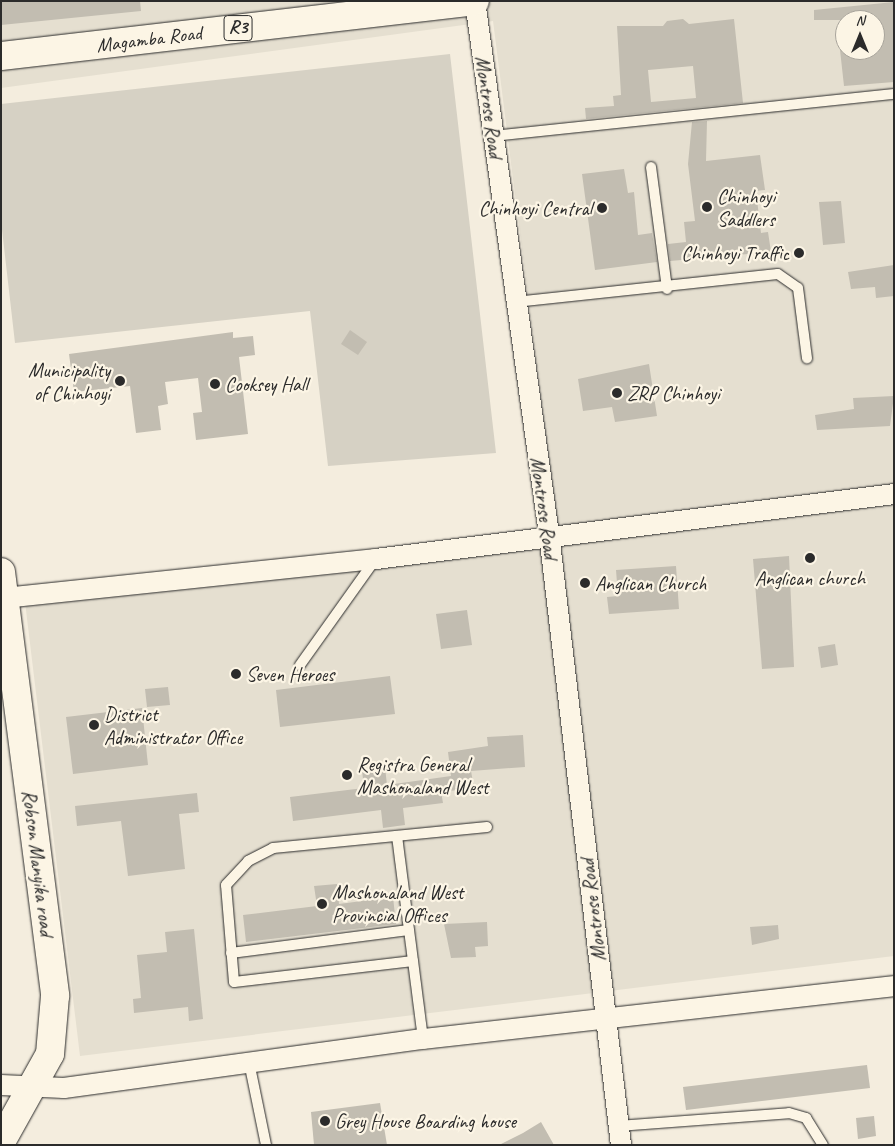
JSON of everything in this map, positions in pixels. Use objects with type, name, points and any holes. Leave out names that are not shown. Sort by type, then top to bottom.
[{"type":"main road","name":"Magamba Road","points":[[1,56],[475,1]]},
{"type":"main road","name":"Robson Manyika road","points":[[1,1142],[50,1054],[55,996],[2,578]]},
{"type":"street","name":"Montrose Road","points":[[475,1],[514,302],[549,534],[620,1136]]},
{"type":"street","points":[[2,578],[376,559],[549,534],[894,494]]},
{"type":"street","points":[[1,1086],[64,1088],[423,1039],[894,986]]},
{"type":"lane","points":[[493,136],[894,94]]},
{"type":"lane","points":[[651,167],[667,288]]},
{"type":"lane","points":[[514,302],[667,288],[778,274],[798,288],[807,358]]},
{"type":"lane","points":[[300,664],[376,559]]},
{"type":"lane","points":[[413,961],[234,982],[226,885],[248,861],[273,848],[487,827]]},
{"type":"lane","points":[[397,836],[423,1039]]},
{"type":"lane","points":[[231,953],[409,930]]},
{"type":"lane","points":[[249,1062],[266,1145]]},
{"type":"lane","points":[[620,1136],[789,1113],[806,1118],[823,1145]]},
{"type":"shaded area","points":[[1,1],[894,1],[894,956],[80,1056],[25,602],[559,541],[493,21],[1,88]]},
{"type":"shaded area","points":[[450,54],[496,453],[328,466],[310,311],[15,343],[1,221],[1,104]]},
{"type":"building","points":[[1,1],[140,1],[141,11],[1,25]]},
{"type":"building","points":[[894,2],[894,82],[844,86],[841,60],[885,60],[885,10],[835,10],[835,20],[814,20],[814,10]]},
{"type":"building","points":[[683,19],[689,24],[734,19],[743,103],[586,119],[585,108],[614,106],[613,96],[621,95],[617,26],[663,26],[667,21]],"holes":[[[693,66],[696,98],[651,102],[648,70]]]},
{"type":"building","points":[[707,121],[706,161],[760,155],[765,190],[756,191],[761,233],[768,232],[771,252],[670,261],[668,244],[686,242],[684,222],[695,221],[688,164],[692,122]]},
{"type":"building","points":[[624,169],[628,193],[634,192],[638,235],[652,233],[657,262],[595,270],[582,174]]},
{"type":"building","points":[[841,201],[845,243],[823,245],[819,202]]},
{"type":"building","points":[[894,265],[894,296],[876,298],[875,287],[851,289],[848,272]]},
{"type":"building","points":[[350,330],[367,342],[358,355],[341,344]]},
{"type":"building","name":"Municipality of Chinhoyi","points":[[233,332],[233,338],[253,336],[255,355],[239,357],[248,434],[196,440],[193,413],[202,412],[198,378],[165,382],[168,404],[158,406],[161,430],[136,433],[130,386],[74,392],[69,354]]},
{"type":"building","name":"ZRP Chinhoyi","points":[[649,364],[657,416],[615,422],[612,407],[583,411],[578,379]]},
{"type":"building","points":[[894,396],[890,426],[817,430],[815,415],[854,409],[853,398]]},
{"type":"building","points":[[789,556],[794,667],[762,669],[753,559]]},
{"type":"building","name":"Anglican Church","points":[[676,566],[679,609],[609,614],[607,597],[618,596],[616,570]]},
{"type":"building","points":[[467,610],[472,645],[441,649],[436,614]]},
{"type":"building","points":[[835,644],[838,665],[821,668],[818,647]]},
{"type":"building","points":[[390,676],[395,714],[280,727],[276,690]]},
{"type":"building","points":[[168,687],[170,705],[147,707],[145,689]]},
{"type":"building","points":[[142,708],[148,765],[73,774],[66,717]]},
{"type":"building","points":[[523,735],[525,767],[471,771],[474,788],[441,792],[443,803],[403,808],[405,825],[383,828],[381,810],[293,821],[290,797],[364,788],[362,770],[385,767],[387,785],[451,776],[448,752],[488,746],[487,737]]},
{"type":"building","points":[[197,793],[199,812],[179,814],[185,869],[128,876],[121,821],[77,826],[75,806]]},
{"type":"building","points":[[337,884],[339,904],[393,897],[396,924],[246,942],[243,915],[317,906],[314,886]]},
{"type":"building","points":[[487,922],[488,946],[475,947],[476,957],[451,958],[444,924]]},
{"type":"building","points":[[778,925],[779,939],[752,945],[750,927]]},
{"type":"building","points":[[194,929],[203,1019],[189,1021],[188,1007],[134,1013],[133,999],[141,998],[137,955],[167,952],[165,932]]},
{"type":"building","points":[[867,1065],[870,1088],[686,1110],[683,1087]]},
{"type":"building","points":[[380,1103],[387,1145],[314,1145],[311,1112]]},
{"type":"building","points":[[874,1116],[876,1136],[858,1139],[856,1118]]},
{"type":"building","points":[[541,1122],[554,1145],[499,1145],[523,1133]]},
{"type":"place","name":"Chinhoyi Saddlers","points":[[707,207]]},
{"type":"place","name":"Chinhoyi Central","points":[[602,208]]},
{"type":"place","name":"Chinhoyi Traffic","points":[[799,253]]},
{"type":"place","name":"Municipality of Chinhoyi","points":[[120,381]]},
{"type":"place","name":"Cooksey Hall","points":[[215,384]]},
{"type":"place","name":"ZRP Chinhoyi","points":[[617,393]]},
{"type":"place","name":"Anglican church","points":[[810,558]]},
{"type":"place","name":"Anglican Church","points":[[585,583]]},
{"type":"place","name":"Seven Heroes","points":[[236,674]]},
{"type":"place","name":"District Administrator Office","points":[[94,725]]},
{"type":"place","name":"Registra General Mashonaland West","points":[[347,775]]},
{"type":"place","name":"Mashonaland West Provincial Offices","points":[[322,904]]},
{"type":"place","name":"Grey House Boarding house","points":[[325,1121]]}]
